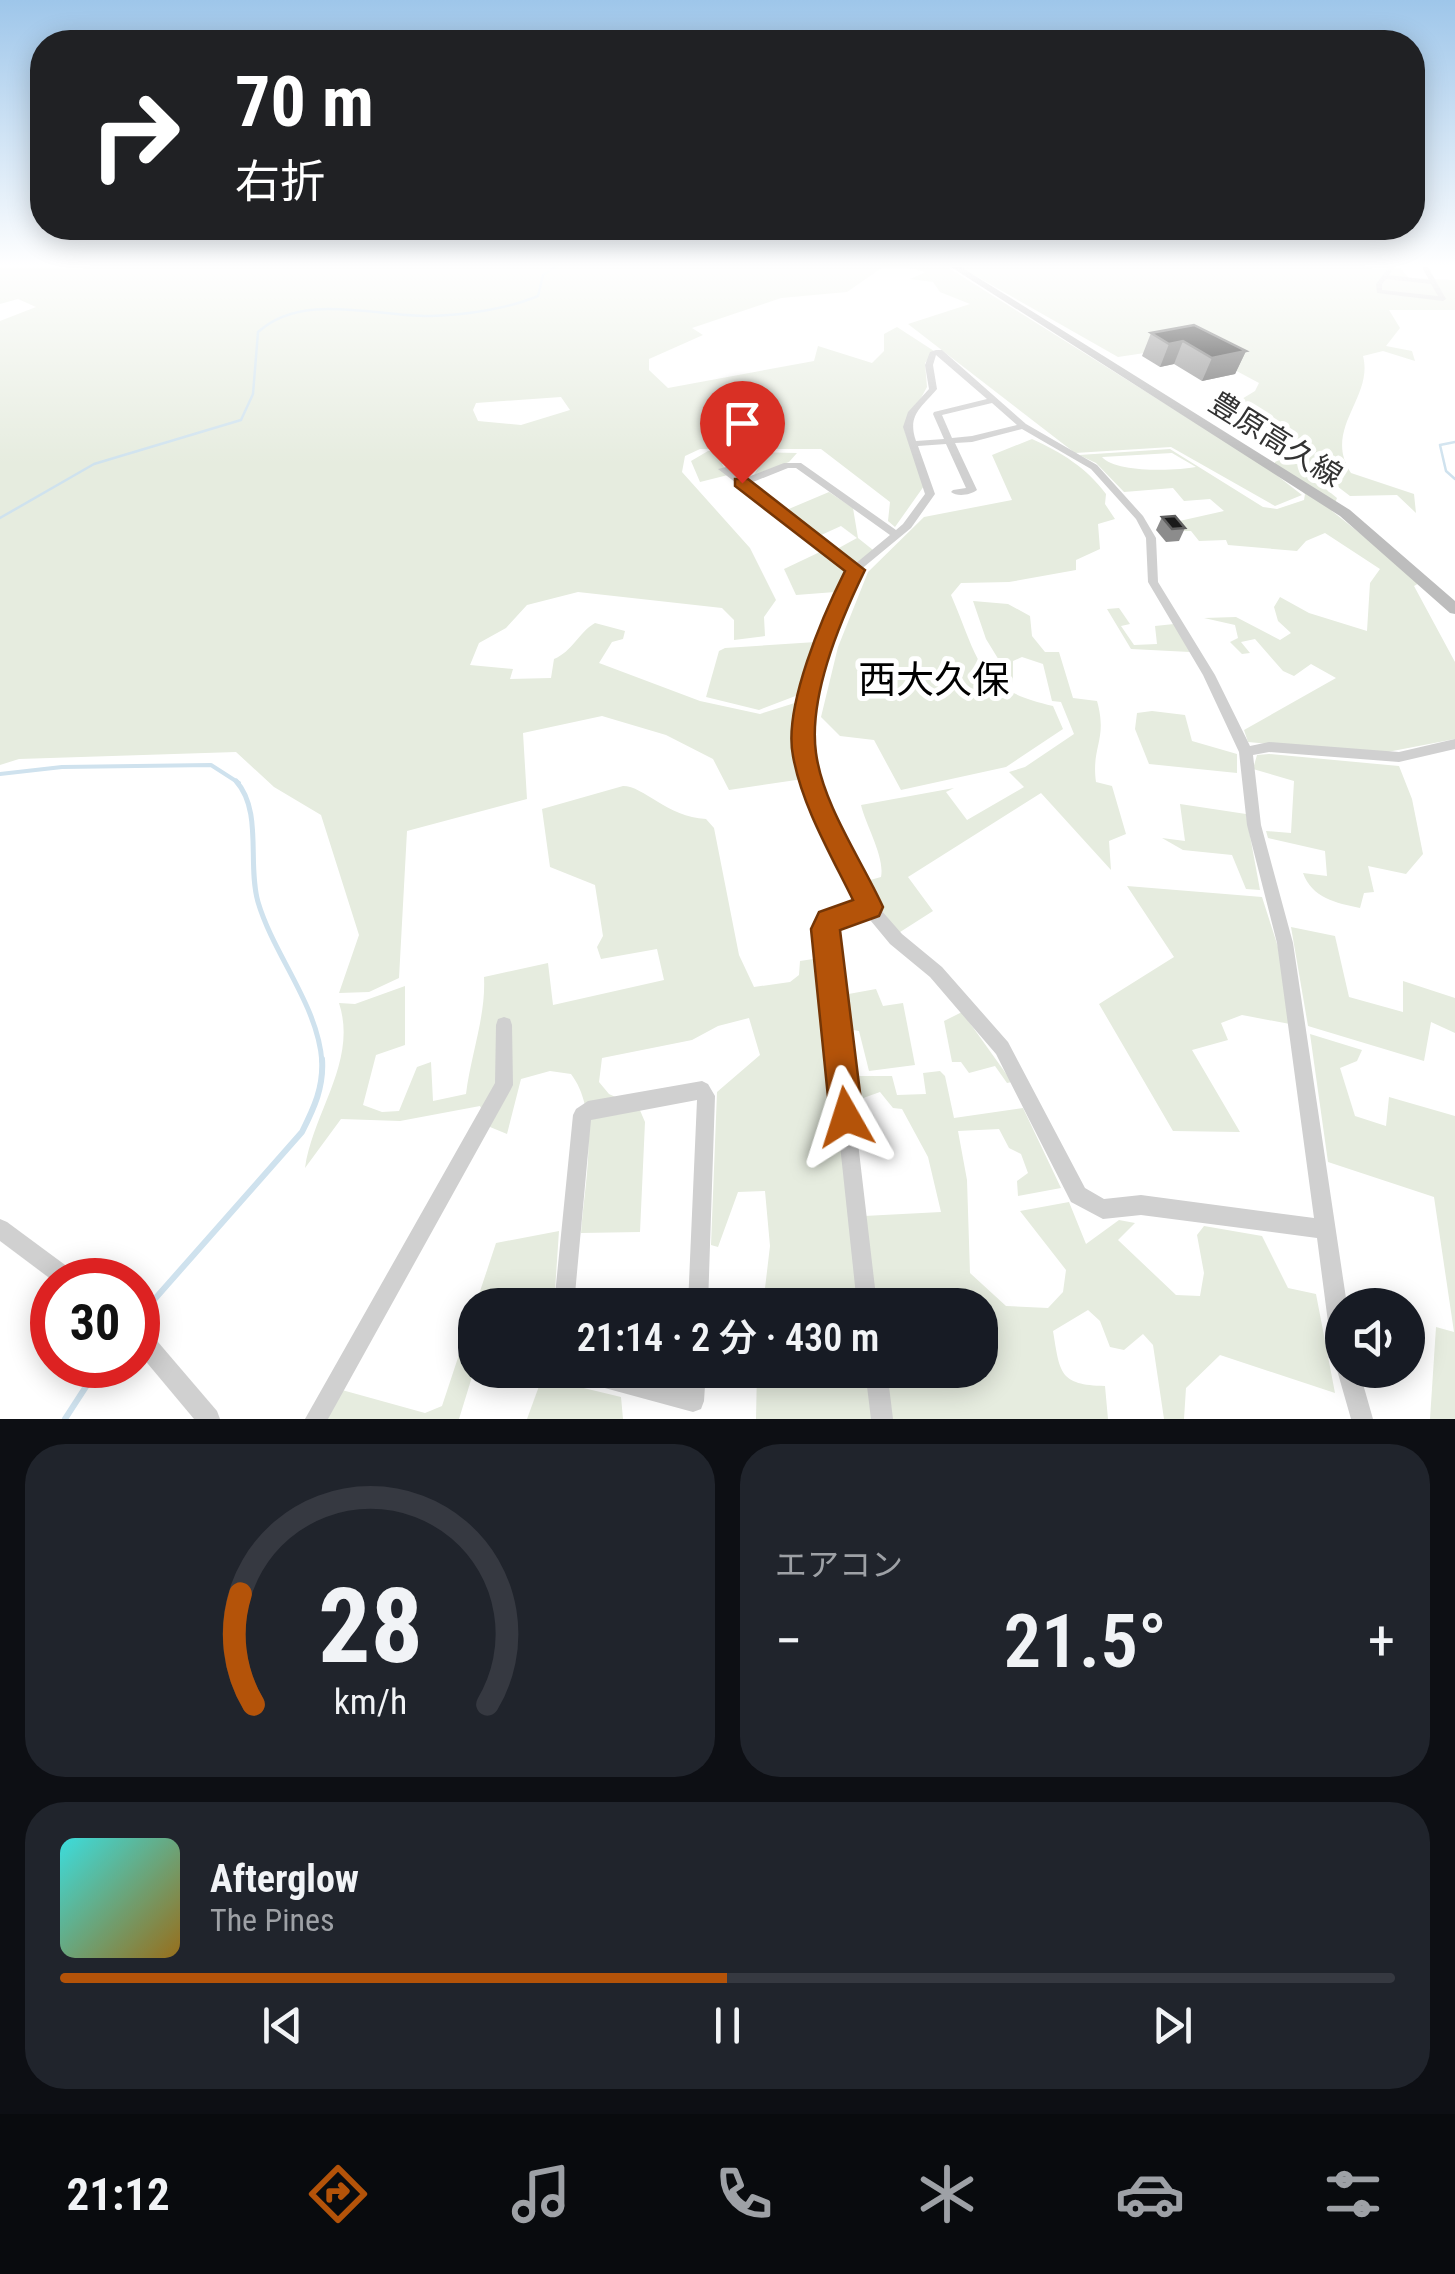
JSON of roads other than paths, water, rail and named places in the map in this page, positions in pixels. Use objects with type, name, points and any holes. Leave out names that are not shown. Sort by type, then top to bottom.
[{"type":"main road","name":"豊原高久線","points":[[1060,333],[1345,512],[1455,609]]},
{"type":"street","points":[[1324,1229],[1141,1205],[1103,1209],[1090,1205],[1074,1192],[1002,1048],[936,972],[912,955],[870,907],[843,858],[804,755],[822,638],[855,570],[896,534],[930,494],[907,427],[912,412],[933,389],[933,354],[940,352],[1023,426],[1094,467],[1140,518],[1151,538],[1152,582],[1209,675],[1246,752],[1254,826],[1285,943],[1333,1288]]},
{"type":"street","points":[[956,492],[972,490],[938,413],[993,400]]},
{"type":"street","points":[[912,444],[950,442],[1023,426]]},
{"type":"street","points":[[742,483],[788,465],[798,466],[896,534]]},
{"type":"street","points":[[723,469],[855,570]]},
{"type":"street","points":[[1246,752],[1269,747],[1399,757],[1455,744]]},
{"type":"street","points":[[866,1288],[825,929],[829,921],[870,907]]},
{"type":"street","points":[[316,1419],[504,1085],[504,1025]]},
{"type":"street","points":[[566,1288],[582,1115],[588,1110],[702,1090],[706,1096],[699,1288]]},
{"type":"street","points":[[0,1230],[38,1258]]},
{"type":"street","points":[[160,1361],[209,1419]]},
{"type":"street","points":[[630,1388],[693,1410]]},
{"type":"street","points":[[878,1388],[882,1419]]},
{"type":"street","points":[[1353,1388],[1362,1419]]},
{"type":"waterway","points":[[0,518],[94,464],[241,420],[253,394],[258,333]]},
{"type":"waterway","points":[[1455,442],[1440,445],[1446,471],[1455,479]]},
{"type":"waterway","points":[[0,774],[62,767],[211,765],[236,781]]},
{"type":"waterway","points":[[236,781],[244,793],[252,822],[258,902],[313,1021],[322,1062]]},
{"type":"waterway","points":[[160,1293],[302,1132],[320,1088],[322,1062]]},
{"type":"waterway","points":[[65,1419],[85,1388]]},
{"type":"district","name":"西大久保","points":[[934,680]]}]
